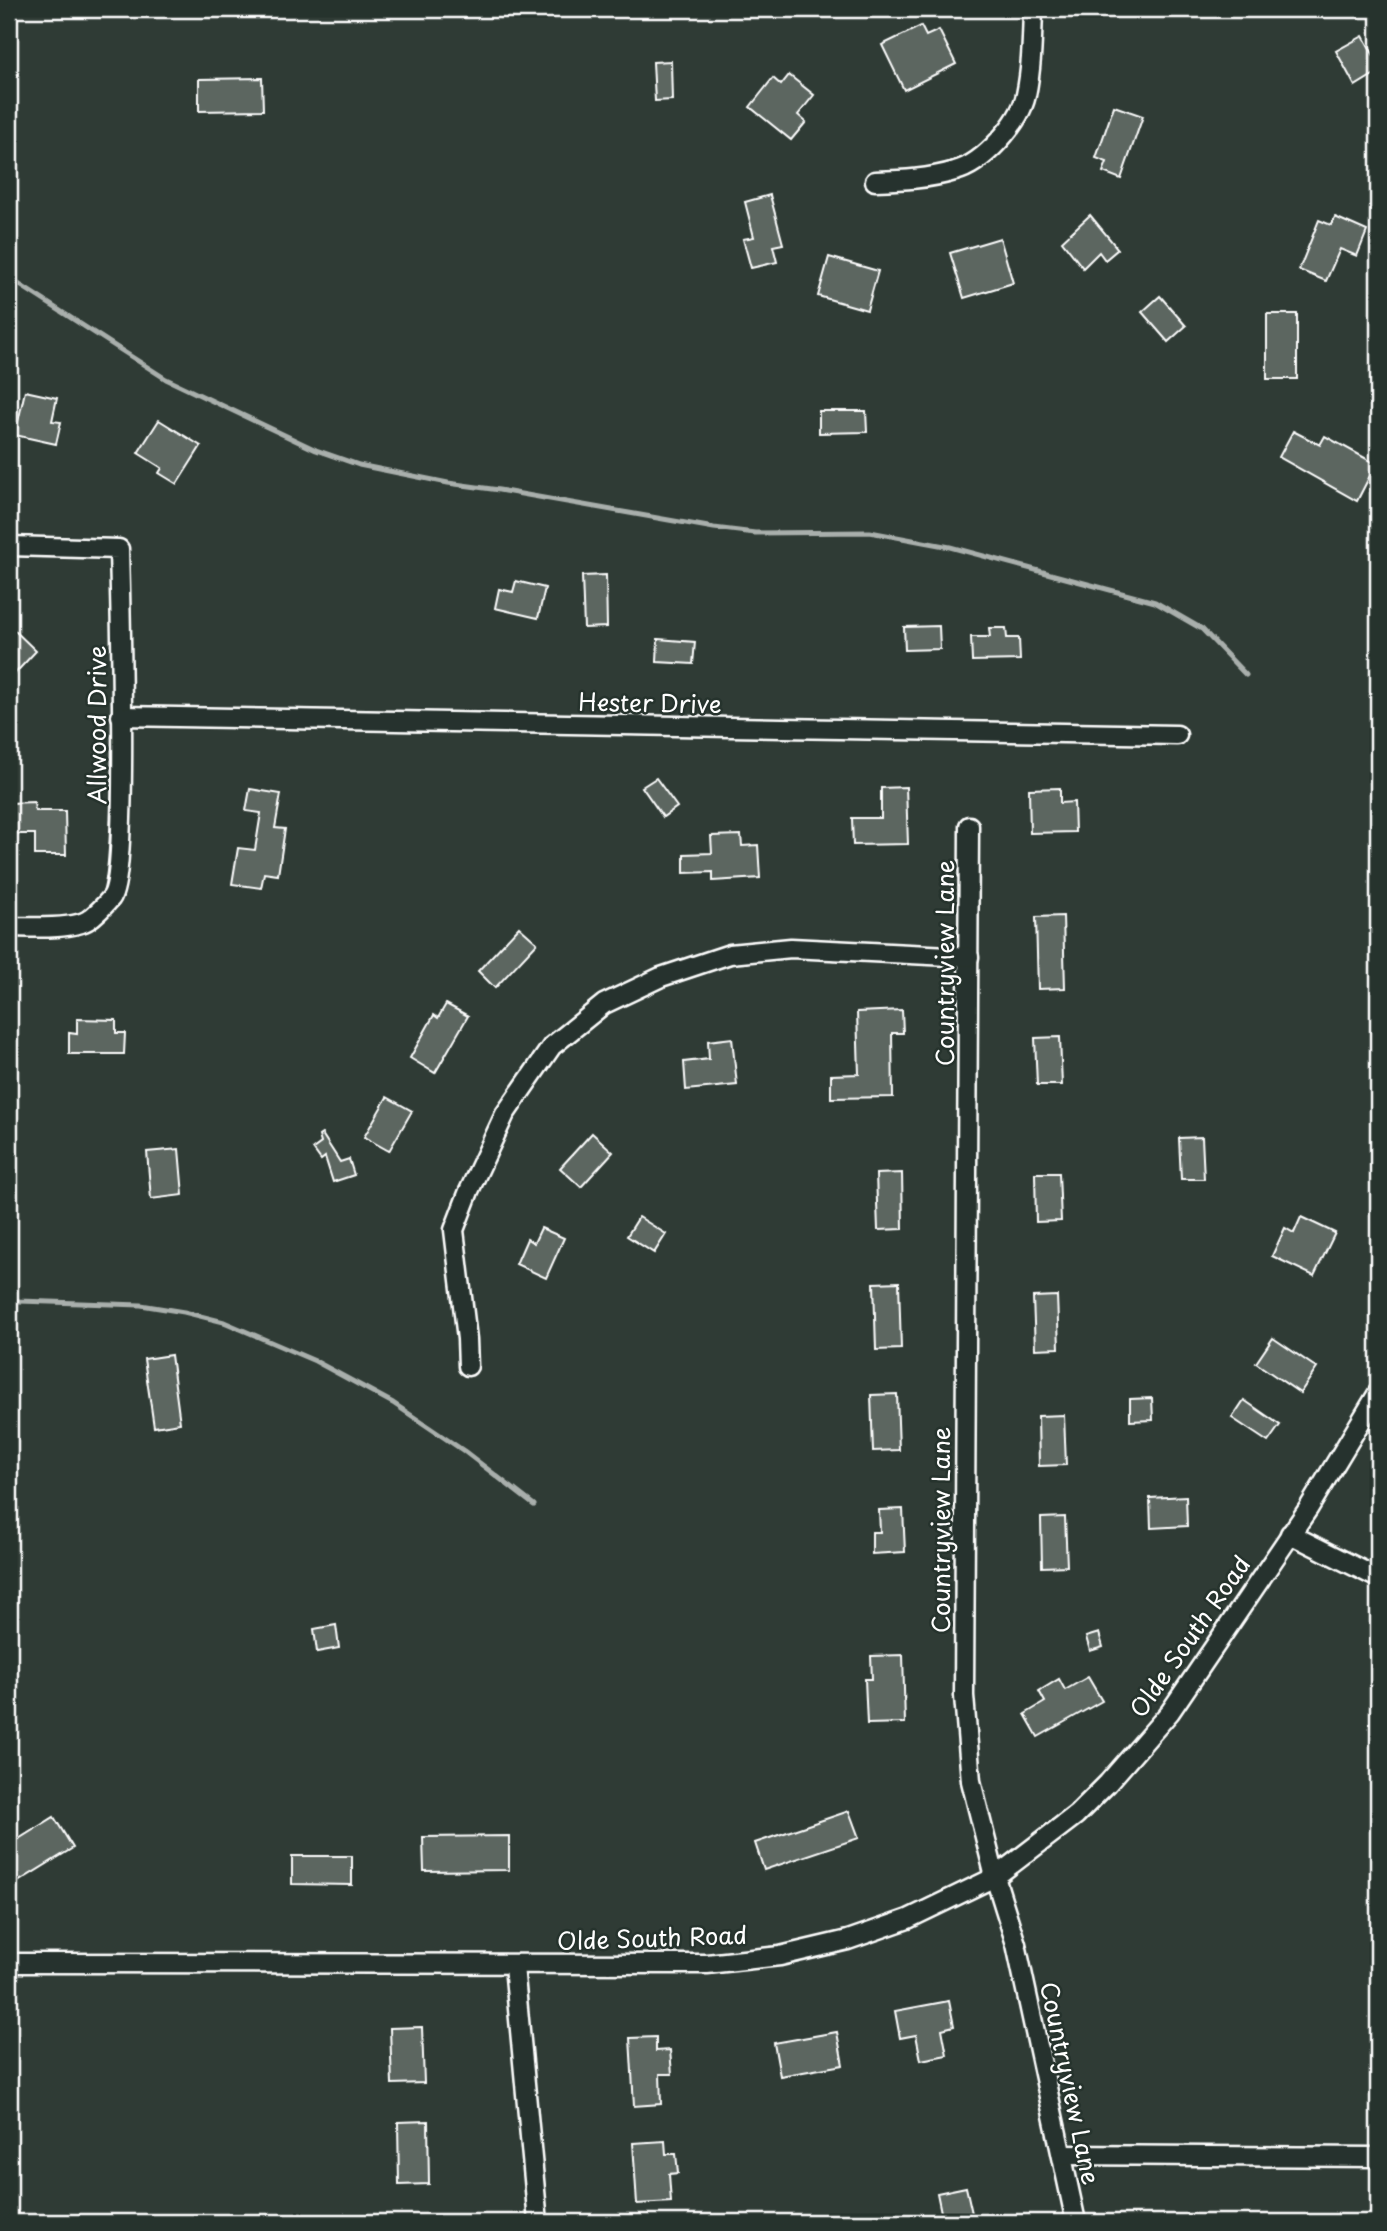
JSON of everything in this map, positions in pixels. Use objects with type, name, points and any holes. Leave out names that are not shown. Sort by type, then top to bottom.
[{"type":"street","points":[[875,181],[916,179],[958,171],[1007,134],[1025,98],[1031,65],[1033,9]]},
{"type":"street","name":"Allwood Drive","points":[[9,546],[119,549],[121,716],[120,866],[113,896],[86,921],[47,928],[9,927]]},
{"type":"street","name":"Hester Drive","points":[[121,716],[1177,735]]},
{"type":"street","name":"Countryview Lane","points":[[969,826],[964,1696],[971,1781],[995,1877],[1016,1944],[1076,2222]]},
{"type":"street","points":[[468,1366],[454,1230],[505,1114],[552,1046],[604,1004],[661,977],[730,954],[791,948],[969,957]]},
{"type":"street","name":"Olde South Road","points":[[9,1963],[514,1966],[707,1964],[780,1956],[848,1940],[908,1919],[995,1877],[1076,1815],[1108,1783],[1170,1712],[1290,1534],[1378,1393]]},
{"type":"street","points":[[1290,1534],[1378,1578]]},
{"type":"street","points":[[514,1966],[538,2222]]},
{"type":"street","points":[[1062,2155],[1378,2157]]},
{"type":"building","points":[[921,26],[926,36],[939,30],[956,64],[904,90],[882,45]]},
{"type":"building","points":[[1363,36],[1378,63],[1378,72],[1355,86],[1336,51]]},
{"type":"building","points":[[671,61],[672,100],[655,101],[653,62]]},
{"type":"building","points":[[789,75],[814,95],[798,115],[806,122],[791,140],[750,107],[773,78],[781,85]]},
{"type":"building","points":[[262,78],[263,110],[199,111],[199,79]]},
{"type":"building","points":[[1114,106],[1143,116],[1121,179],[1103,172],[1107,162],[1096,158]]},
{"type":"building","points":[[770,195],[783,244],[773,246],[777,262],[751,268],[743,239],[754,237],[745,202]]},
{"type":"building","points":[[1090,215],[1118,249],[1105,260],[1099,252],[1083,268],[1062,241]]},
{"type":"building","points":[[1335,217],[1367,231],[1357,256],[1340,249],[1326,281],[1299,270],[1319,220],[1331,225]]},
{"type":"building","points":[[1000,238],[1013,283],[964,298],[950,253]]},
{"type":"building","points":[[829,257],[878,271],[867,310],[818,296]]},
{"type":"building","points":[[1160,296],[1186,326],[1168,342],[1142,312]]},
{"type":"building","points":[[1267,314],[1297,314],[1297,379],[1267,379]]},
{"type":"building","points":[[25,391],[57,398],[52,421],[61,422],[56,444],[15,435]]},
{"type":"building","points":[[819,411],[866,411],[867,432],[819,433]]},
{"type":"building","points":[[159,420],[201,446],[177,484],[159,473],[162,468],[138,453]]},
{"type":"building","points":[[1293,431],[1320,445],[1325,436],[1376,464],[1357,501],[1279,457]]},
{"type":"building","points":[[606,575],[607,627],[584,628],[582,576]]},
{"type":"building","points":[[516,581],[545,588],[538,618],[495,608],[499,589],[513,592]]},
{"type":"building","points":[[9,625],[36,651],[9,680]]},
{"type":"building","points":[[939,626],[940,649],[905,650],[904,627]]},
{"type":"building","points":[[989,628],[1006,628],[1007,638],[1019,638],[1020,660],[972,661],[971,637],[990,637]]},
{"type":"building","points":[[658,639],[695,642],[693,664],[657,662]]},
{"type":"building","points":[[656,778],[677,807],[663,817],[642,787]]},
{"type":"building","points":[[906,787],[908,844],[853,845],[852,818],[881,818],[881,788]]},
{"type":"building","points":[[1060,788],[1060,803],[1074,802],[1075,832],[1030,833],[1029,789]]},
{"type":"building","points":[[250,789],[281,794],[275,828],[285,829],[278,875],[264,873],[261,888],[232,884],[238,848],[255,850],[261,813],[246,811]]},
{"type":"building","points":[[34,802],[35,811],[65,811],[66,855],[35,855],[35,834],[9,834],[9,803]]},
{"type":"building","points":[[741,835],[742,846],[758,845],[760,878],[713,881],[713,872],[684,873],[684,854],[712,853],[711,836]]},
{"type":"building","points":[[1063,916],[1065,988],[1038,989],[1036,917]]},
{"type":"building","points":[[519,927],[537,943],[495,988],[478,971]]},
{"type":"building","points":[[446,1004],[468,1016],[435,1073],[410,1058],[434,1015],[438,1018]]},
{"type":"building","points":[[902,1010],[903,1033],[892,1033],[893,1097],[831,1098],[831,1075],[859,1074],[857,1012]]},
{"type":"building","points":[[77,1019],[116,1020],[116,1033],[125,1033],[124,1054],[69,1054],[69,1033],[77,1034]]},
{"type":"building","points":[[1060,1037],[1062,1085],[1037,1085],[1035,1038]]},
{"type":"building","points":[[732,1038],[737,1085],[686,1090],[684,1062],[709,1059],[708,1041]]},
{"type":"building","points":[[387,1097],[412,1111],[389,1151],[364,1137]]},
{"type":"building","points":[[592,1133],[613,1152],[581,1187],[560,1168]]},
{"type":"building","points":[[322,1134],[340,1162],[349,1159],[354,1175],[333,1182],[325,1157],[321,1160],[313,1149],[321,1143],[319,1136]]},
{"type":"building","points":[[1202,1137],[1204,1179],[1181,1179],[1179,1138]]},
{"type":"building","points":[[179,1149],[183,1195],[151,1199],[147,1152]]},
{"type":"building","points":[[902,1173],[903,1229],[878,1230],[876,1174]]},
{"type":"building","points":[[1035,1173],[1059,1173],[1061,1221],[1036,1222]]},
{"type":"building","points":[[639,1217],[666,1234],[654,1253],[627,1236]]},
{"type":"building","points":[[1301,1217],[1335,1233],[1314,1276],[1272,1256],[1285,1228],[1294,1233]]},
{"type":"building","points":[[541,1228],[564,1238],[546,1278],[516,1264],[527,1239],[534,1243]]},
{"type":"building","points":[[899,1282],[901,1349],[876,1350],[874,1283]]},
{"type":"building","points":[[1057,1296],[1059,1348],[1035,1349],[1033,1297]]},
{"type":"building","points":[[1273,1338],[1317,1368],[1300,1393],[1256,1363]]},
{"type":"building","points":[[171,1355],[180,1423],[154,1427],[144,1359]]},
{"type":"building","points":[[897,1394],[899,1450],[873,1451],[871,1395]]},
{"type":"building","points":[[1152,1398],[1153,1420],[1130,1421],[1130,1399]]},
{"type":"building","points":[[1244,1400],[1280,1425],[1268,1442],[1232,1418]]},
{"type":"building","points":[[1064,1415],[1066,1465],[1039,1466],[1038,1416]]},
{"type":"building","points":[[1186,1496],[1187,1526],[1151,1528],[1150,1498]]},
{"type":"building","points":[[903,1509],[905,1552],[872,1554],[872,1532],[880,1532],[879,1510]]},
{"type":"building","points":[[1065,1517],[1067,1566],[1042,1567],[1041,1518]]},
{"type":"building","points":[[336,1625],[339,1648],[317,1652],[314,1629]]},
{"type":"building","points":[[1099,1633],[1103,1647],[1090,1651],[1086,1637]]},
{"type":"building","points":[[903,1655],[905,1723],[867,1724],[865,1679],[872,1679],[871,1656]]},
{"type":"building","points":[[1088,1677],[1102,1701],[1038,1737],[1025,1714],[1045,1702],[1039,1691],[1059,1679],[1065,1690]]},
{"type":"building","points":[[849,1811],[859,1838],[764,1870],[755,1843]]},
{"type":"building","points":[[54,1817],[73,1848],[16,1883],[9,1871],[9,1845]]},
{"type":"building","points":[[509,1836],[509,1870],[424,1871],[423,1837]]},
{"type":"building","points":[[292,1856],[352,1856],[352,1885],[292,1884]]},
{"type":"building","points":[[949,2001],[954,2026],[942,2029],[947,2055],[921,2060],[916,2035],[900,2038],[895,2011]]},
{"type":"building","points":[[422,2027],[424,2083],[392,2084],[390,2028]]},
{"type":"building","points":[[837,2032],[843,2065],[780,2076],[774,2043]]},
{"type":"building","points":[[656,2037],[656,2051],[670,2050],[672,2074],[660,2074],[661,2104],[634,2106],[630,2038]]},
{"type":"building","points":[[428,2121],[429,2184],[399,2185],[398,2122]]},
{"type":"building","points":[[665,2141],[666,2154],[676,2154],[678,2173],[669,2174],[671,2202],[637,2204],[633,2143]]},
{"type":"building","points":[[966,2187],[974,2222],[943,2222],[937,2193]]},
{"type":"waterway","points":[[9,278],[166,379],[316,450],[359,465],[448,483],[714,528],[755,533],[870,532],[950,547],[1155,602],[1202,629],[1246,675]]},
{"type":"waterway","points":[[9,1299],[141,1305],[224,1322],[315,1361],[393,1403],[464,1451],[534,1505]]}]
